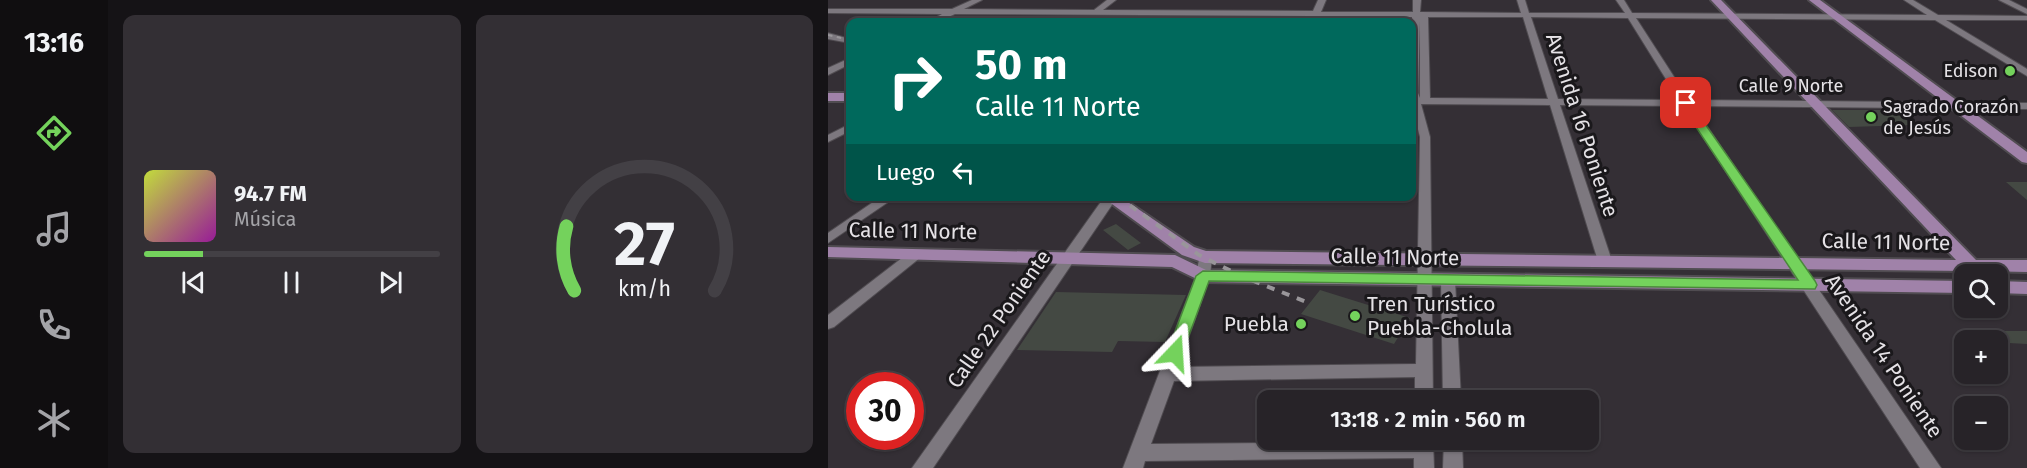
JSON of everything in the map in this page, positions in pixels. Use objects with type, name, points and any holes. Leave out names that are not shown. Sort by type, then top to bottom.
[{"type":"main road","points":[[1716,0],[1970,264]]},
{"type":"main road","points":[[1814,0],[2027,159]]},
{"type":"main road","points":[[828,97],[846,97]]},
{"type":"main road","points":[[1116,201],[1188,251],[1205,256]]},
{"type":"main road","name":"Calle 11 Norte","points":[[828,252],[1175,261],[1203,276],[1954,287]]},
{"type":"main road","name":"Calle 11 Norte","points":[[1205,256],[1795,264],[1954,269]]},
{"type":"main road","name":"Calle 11 Norte","points":[[2008,267],[2027,266]]},
{"type":"main road","points":[[2008,287],[2027,288]]},
{"type":"street","points":[[828,20],[875,0]]},
{"type":"street","points":[[941,18],[978,0]]},
{"type":"street","points":[[1095,13],[1112,0]]},
{"type":"street","points":[[1313,18],[1322,0]]},
{"type":"street","points":[[1417,0],[1425,69],[1425,82],[1417,101],[1425,137],[1424,390]]},
{"type":"street","points":[[1420,15],[1425,0]]},
{"type":"street","name":"Avenida 16 Poniente","points":[[1521,0],[1605,261]]},
{"type":"street","name":"Avenida 14 Poniente","points":[[1620,0],[1686,103],[1931,468]]},
{"type":"street","points":[[1908,0],[2027,73]]},
{"type":"street","points":[[2003,0],[2027,12]]},
{"type":"street","points":[[828,11],[1095,13],[1203,10],[1298,18]]},
{"type":"street","points":[[1045,18],[1054,13]]},
{"type":"street","points":[[1235,18],[1238,14]]},
{"type":"street","points":[[1340,18],[1420,15],[2027,18]]},
{"type":"street","points":[[828,36],[846,40]]},
{"type":"street","points":[[1416,50],[1420,39]]},
{"type":"street","points":[[1416,55],[1424,56]]},
{"type":"street","points":[[828,72],[846,63]]},
{"type":"street","points":[[1416,69],[1425,69]]},
{"type":"street","points":[[1416,82],[1425,82]]},
{"type":"street","name":"Calle 9 Norte","points":[[1417,101],[2027,106]]},
{"type":"street","points":[[828,139],[846,129]]},
{"type":"street","points":[[828,238],[884,201]]},
{"type":"street","name":"Calle 22 Poniente","points":[[922,468],[1107,201]]},
{"type":"street","points":[[828,323],[916,254]]},
{"type":"street","points":[[1205,256],[1203,276],[1135,461],[1424,452]]},
{"type":"street","points":[[1448,280],[1452,390]]},
{"type":"street","points":[[1167,374],[1424,370]]},
{"type":"street","points":[[1453,450],[1453,468]]},
{"type":"building","name":"Sagrado Corazón de Jesús","points":[[1832,110],[1895,110],[1912,125],[1849,127]]},
{"type":"building","points":[[2006,182],[2027,182],[2027,200]]},
{"type":"building","points":[[1116,224],[1141,243],[1128,250],[1103,230]]},
{"type":"building","name":"Tren Turístico Puebla-Cholula","points":[[1320,290],[1410,318],[1394,344],[1301,314]]},
{"type":"building","points":[[1056,292],[1186,295],[1165,342],[1118,341],[1112,352],[1017,350]]},
{"type":"building","points":[[2008,331],[2027,331],[2027,344],[2009,343]]},
{"type":"railway","points":[[828,35],[846,39]]},
{"type":"railway","points":[[1124,201],[1199,255],[1241,276],[1309,303]]},
{"type":"place","name":"Edison","points":[[2010,71]]},
{"type":"place","name":"Sagrado Corazón de Jesús","points":[[1871,117]]},
{"type":"place","name":"Tren Turístico Puebla-Cholula","points":[[1355,316]]},
{"type":"place","name":"Puebla","points":[[1301,324]]},
{"type":"route","points":[[1175,353],[1203,276],[1809,285],[1686,103]]}]
